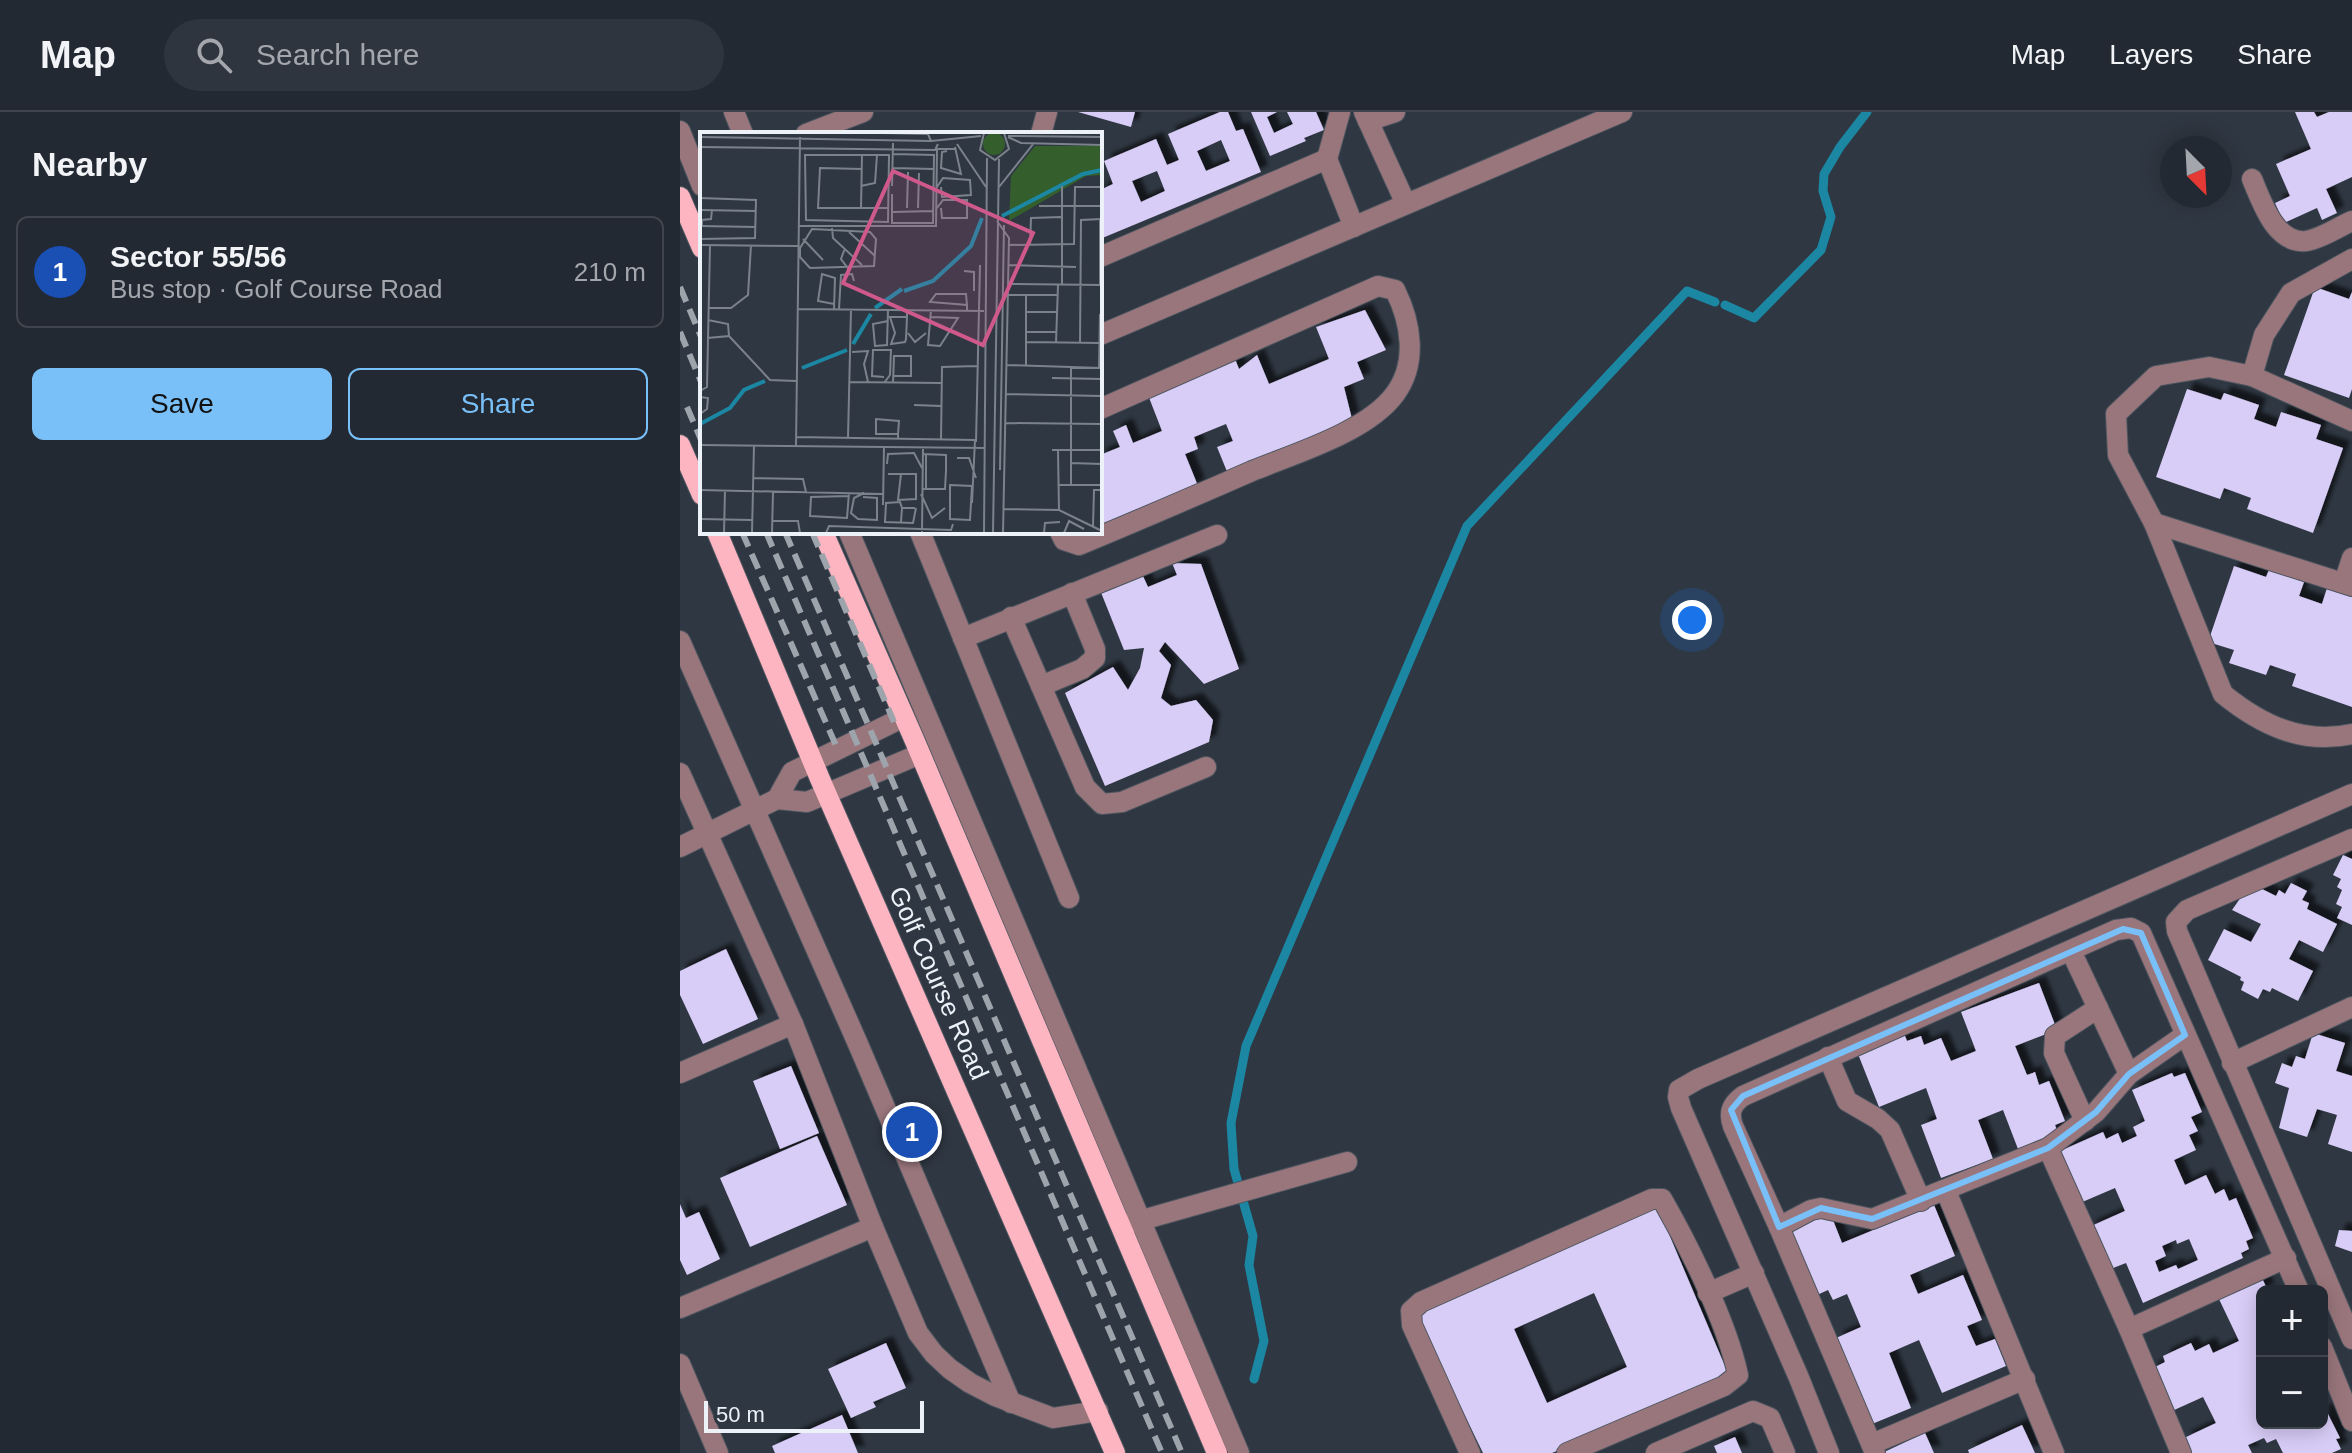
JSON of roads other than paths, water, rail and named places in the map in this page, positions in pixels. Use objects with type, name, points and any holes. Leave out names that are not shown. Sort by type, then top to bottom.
[{"type":"main road","points":[[680,197],[700,243]]},
{"type":"main road","points":[[680,445],[700,490]]},
{"type":"main road","name":"Golf Course Road","points":[[718,534],[827,795],[1115,1453]]},
{"type":"main road","points":[[824,534],[1130,1224],[1217,1453]]},
{"type":"street","points":[[734,112],[742,132]]},
{"type":"street","points":[[811,132],[863,112]]},
{"type":"street","points":[[1042,132],[1047,112]]},
{"type":"street","points":[[1340,112],[1327,159],[1354,227]]},
{"type":"street","points":[[1395,112],[1366,116],[1406,204]]},
{"type":"street","points":[[1102,334],[1354,227],[1596,117],[1622,112]]},
{"type":"street","points":[[680,131],[700,181]]},
{"type":"street","points":[[1102,256],[1327,159]]},
{"type":"street","points":[[2252,179],[2271,222],[2294,240],[2308,241],[2352,221]]},
{"type":"street","points":[[2252,376],[2264,335],[2291,293],[2350,262]]},
{"type":"street","points":[[1061,534],[1064,540],[1079,545],[1336,435],[1378,412],[1397,392],[1411,357],[1403,308],[1395,290],[1378,286],[1102,408]]},
{"type":"street","points":[[2352,421],[2252,376],[2209,367],[2156,376],[2116,414],[2118,455],[2154,523],[2223,694],[2247,713],[2315,739],[2352,734]]},
{"type":"street","points":[[2154,523],[2348,584],[2352,558]]},
{"type":"street","points":[[850,534],[1130,1224],[1239,1453]]},
{"type":"street","points":[[921,534],[1069,898]]},
{"type":"street","points":[[963,638],[1217,535]]},
{"type":"street","points":[[1041,686],[1082,669],[1095,658],[1095,649],[1072,593]]},
{"type":"street","points":[[1011,617],[1085,787],[1102,804],[1122,802],[1206,767]]},
{"type":"street","points":[[680,641],[1011,1403]]},
{"type":"street","points":[[777,799],[792,772],[904,717]]},
{"type":"street","points":[[680,847],[777,799],[807,802],[920,754]]},
{"type":"street","points":[[680,773],[793,1024],[918,1333],[934,1354],[970,1383],[1011,1403],[1053,1418],[1098,1411]]},
{"type":"street","points":[[1829,1453],[1681,1108],[1679,1090],[2352,794]]},
{"type":"street","points":[[2352,839],[2187,910],[2176,922],[2232,1063],[2352,1339]]},
{"type":"street","points":[[2025,1379],[1874,1449],[1733,1126],[1731,1110],[1736,1101],[2116,930],[2136,929],[2145,941],[2297,1285]]},
{"type":"street","points":[[2071,951],[2129,1074]]},
{"type":"street","points":[[2232,1063],[2352,1007]]},
{"type":"street","points":[[2085,1121],[2054,1053],[2055,1036],[2098,1008]]},
{"type":"street","points":[[680,1073],[793,1024]]},
{"type":"street","points":[[1779,1227],[1821,1208],[1872,1219],[2048,1148],[2096,1112],[2129,1074],[2185,1035]]},
{"type":"street","points":[[1828,1057],[1847,1101],[1878,1119],[1890,1130],[1921,1201]]},
{"type":"street","points":[[2048,1148],[2181,1453]]},
{"type":"street","points":[[1130,1224],[1347,1162]]},
{"type":"street","points":[[1946,1191],[2054,1453]]},
{"type":"street","points":[[1470,1453],[1412,1325],[1411,1311],[1421,1302],[1652,1199],[1662,1199],[1708,1293],[1734,1355],[1738,1375],[1724,1386],[1567,1453]]},
{"type":"street","points":[[680,1308],[873,1227]]},
{"type":"street","points":[[2129,1329],[2286,1258]]},
{"type":"street","points":[[1708,1293],[1754,1273]]},
{"type":"street","points":[[2326,1357],[2352,1421]]},
{"type":"street","points":[[680,1364],[718,1453]]},
{"type":"street","points":[[1656,1453],[1753,1411],[1770,1418],[1785,1453]]},
{"type":"waterway","points":[[1725,305],[1754,318],[1821,250],[1831,217],[1823,191],[1824,174],[1867,112]]},
{"type":"waterway","points":[[1254,1379],[1264,1341],[1249,1265],[1253,1236],[1234,1169],[1231,1123],[1246,1046],[1467,526],[1687,291],[1715,302]]},
{"type":"railway","points":[[680,287],[700,334]]},
{"type":"railway","points":[[680,332],[700,379]]},
{"type":"railway","points":[[687,407],[700,437]]},
{"type":"railway","points":[[743,534],[838,750]]},
{"type":"railway","points":[[767,534],[1162,1453]]},
{"type":"railway","points":[[786,534],[1182,1453]]},
{"type":"railway","points":[[813,534],[894,722]]},
{"type":"place","name":"Sector 55/56","points":[[912,1132]]}]
